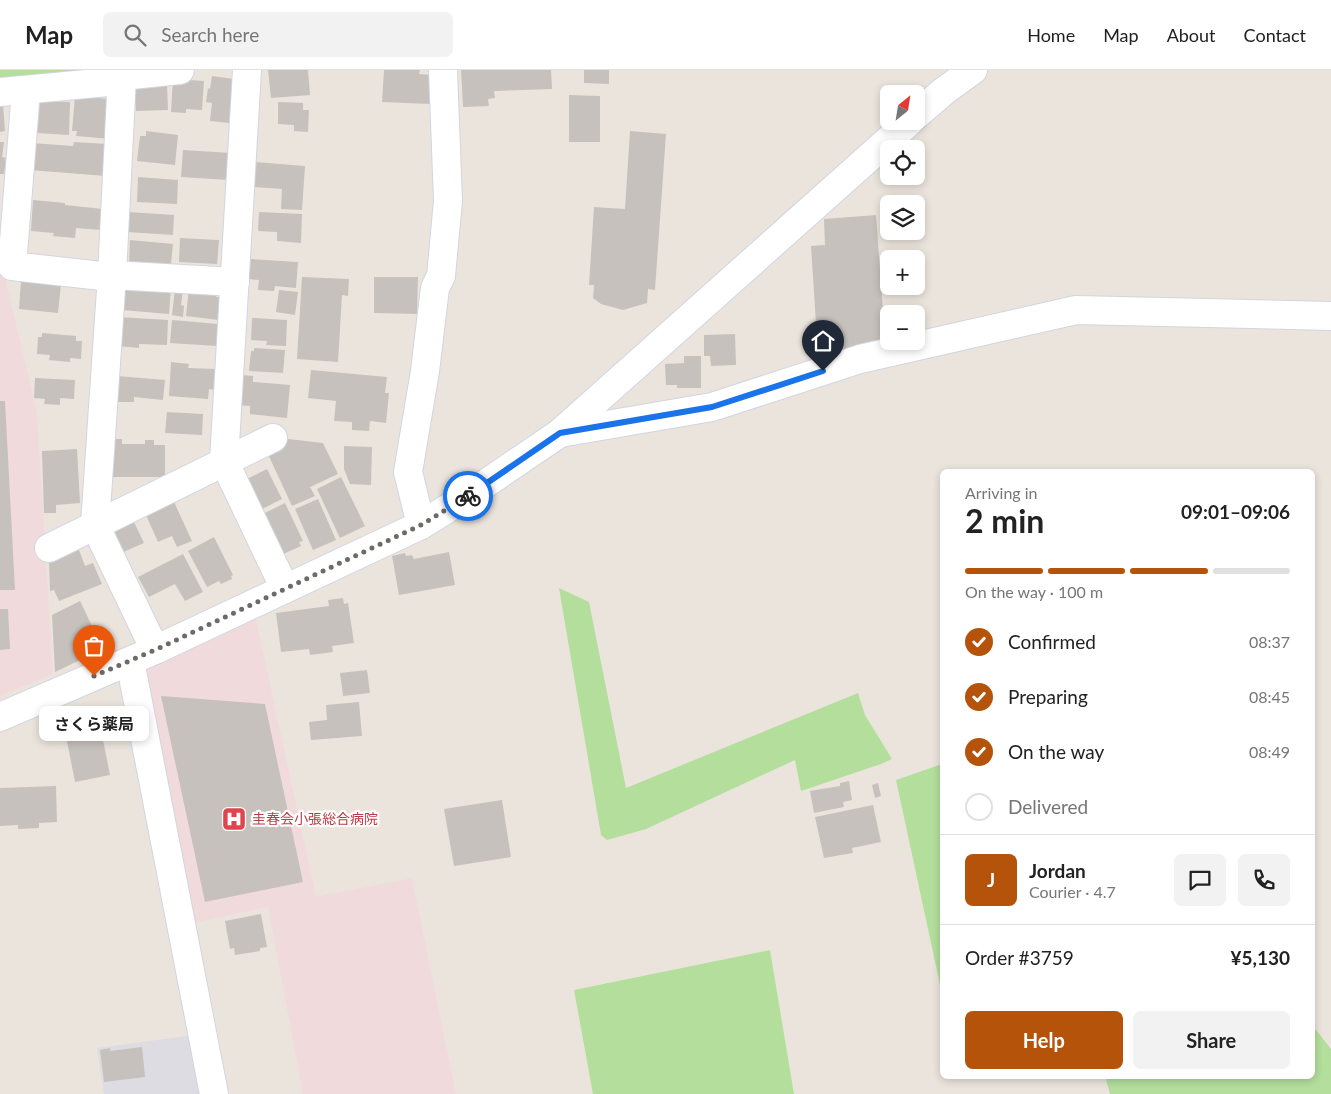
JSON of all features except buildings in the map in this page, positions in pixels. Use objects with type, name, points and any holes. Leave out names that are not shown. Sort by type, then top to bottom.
[{"type":"street","points":[[180,70],[112,76],[13,92],[12,266],[112,276],[235,282]]},
{"type":"street","points":[[247,70],[224,461],[285,588]]},
{"type":"street","points":[[421,525],[408,472],[426,371],[435,288],[441,276],[448,201],[443,70]]},
{"type":"street","points":[[925,107],[973,70]]},
{"type":"street","points":[[112,76],[112,276],[95,525],[155,650]]},
{"type":"street","points":[[0,717],[155,650],[421,525],[466,497],[560,433],[900,130]]},
{"type":"street","points":[[560,433],[712,407],[860,360],[1076,310],[1331,316]]},
{"type":"street","points":[[49,548],[273,438]]},
{"type":"street","points":[[130,661],[214,1094]]},
{"type":"shaded area","points":[[4,273],[37,413],[53,674],[0,696],[0,274]]},
{"type":"shaded area","name":"圭春会小張総合病院","points":[[256,619],[316,897],[412,878],[456,1094],[303,1094],[268,907],[189,924],[141,673]]},
{"type":"shaded area","points":[[195,1035],[206,1094],[104,1094],[97,1048]]},
{"type":"green space","points":[[0,70],[95,70],[0,85]]},
{"type":"green space","points":[[559,588],[589,602],[626,788],[858,693],[865,715],[892,759],[801,791],[795,760],[646,829],[607,840],[601,835]]},
{"type":"green space","points":[[940,765],[940,985],[896,780]]},
{"type":"green space","points":[[770,950],[794,1094],[593,1094],[574,990]]},
{"type":"green space","points":[[1315,1029],[1331,1049],[1331,1094],[1110,1094],[1106,1079],[1315,1079]]},
{"type":"way so far","points":[[94,676],[155,650],[421,525],[468,496]]},
{"type":"place","name":"さくら薬局","points":[[94,676]]},
{"type":"place","name":"圭春会小張総合病院","points":[[234,819]]},
{"type":"route","points":[[468,496],[560,433],[712,407],[823,371]]}]
